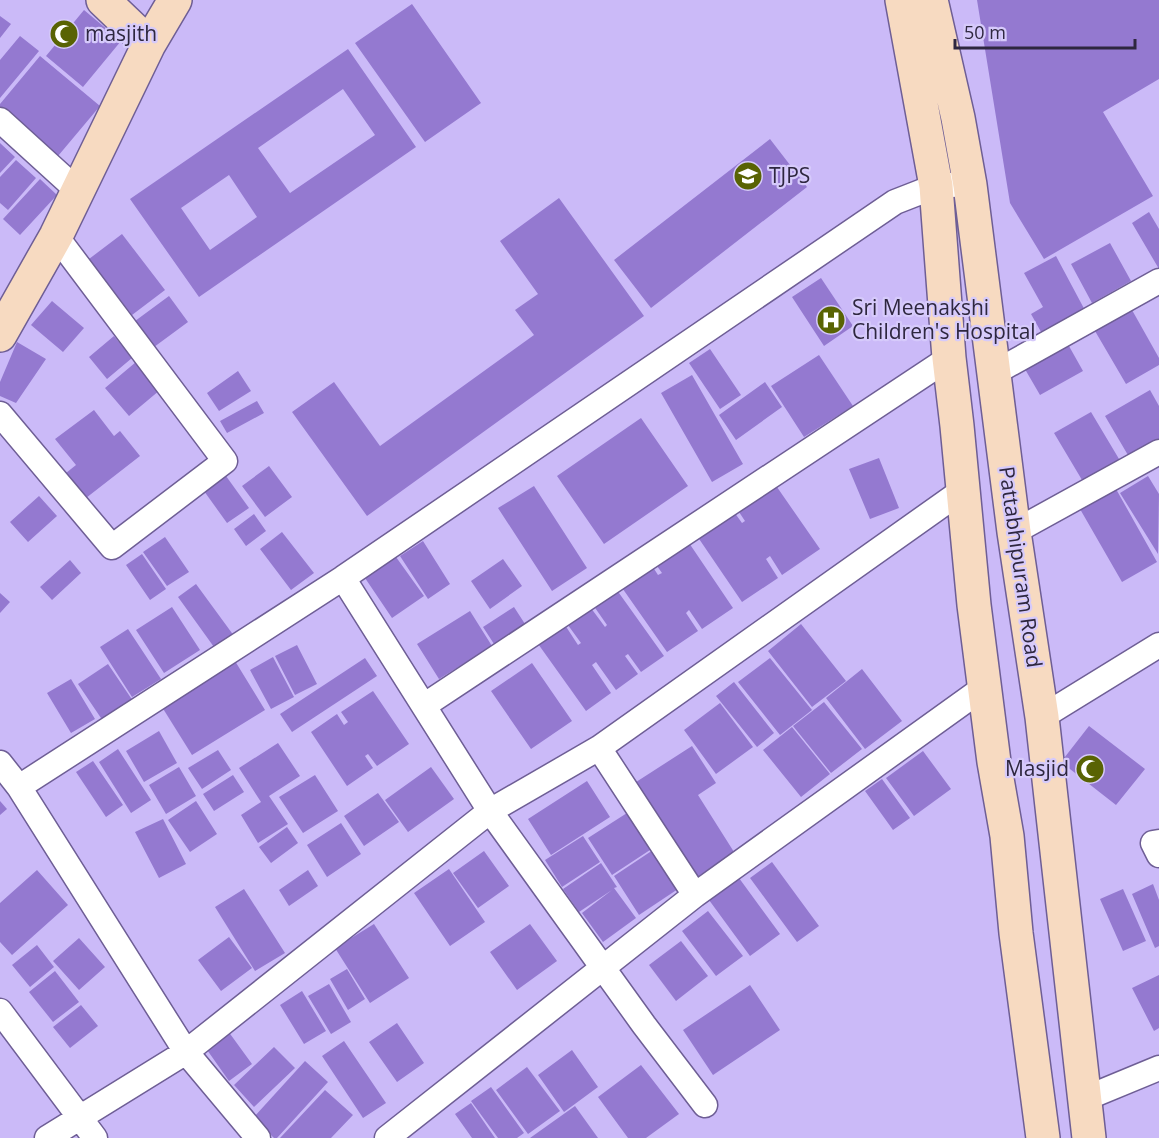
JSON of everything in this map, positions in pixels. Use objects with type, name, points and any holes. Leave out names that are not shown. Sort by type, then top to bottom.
[{"type":"street","points":[[103,0],[149,44]]},
{"type":"street","points":[[3,319],[56,236],[149,44],[175,0]]},
{"type":"street","points":[[902,0],[936,186],[949,358],[974,605],[994,762],[1007,836],[1016,933],[1042,1138]]},
{"type":"street","name":"Pattabhipuram Road","points":[[931,0],[958,118],[970,185],[1014,532],[1042,717],[1089,1138]]},
{"type":"street","points":[[0,120],[77,190]]},
{"type":"street","points":[[19,787],[343,578],[895,202],[936,186],[970,185]]},
{"type":"street","points":[[0,414],[112,548],[225,461],[56,236]]},
{"type":"street","points":[[994,373],[1159,281]]},
{"type":"street","points":[[425,705],[949,358]]},
{"type":"street","points":[[1014,532],[1159,452]]},
{"type":"street","points":[[47,1138],[186,1052],[490,811],[599,748],[963,490]]},
{"type":"street","points":[[343,578],[490,811],[644,1025],[705,1105]]},
{"type":"street","points":[[1042,717],[1159,645]]},
{"type":"street","points":[[387,1138],[695,895],[986,686]]},
{"type":"street","points":[[599,748],[695,895]]},
{"type":"street","points":[[0,763],[19,787],[186,1052],[258,1138]]},
{"type":"street","points":[[1159,842],[1154,843],[1159,855]]},
{"type":"street","points":[[0,1011],[95,1138]]},
{"type":"street","points":[[1084,1099],[1159,1068]]},
{"type":"building","points":[[977,0],[1159,0],[1159,79],[1103,112],[1153,196],[1044,259],[1010,203]]},
{"type":"building","points":[[412,4],[481,103],[425,142],[355,43]]},
{"type":"building","points":[[84,10],[121,41],[83,87],[46,56]]},
{"type":"building","points":[[0,16],[11,24],[0,38]]},
{"type":"building","points":[[20,36],[39,51],[0,98],[0,60]]},
{"type":"building","points":[[348,49],[416,147],[199,297],[130,199]],"holes":[[[343,89],[375,135],[290,193],[258,148]],[[229,175],[257,217],[210,250],[181,208]]]},
{"type":"building","points":[[40,56],[100,106],[58,156],[0,108],[0,104]]},
{"type":"building","points":[[770,139],[807,187],[651,308],[614,260]]},
{"type":"building","points":[[0,143],[15,157],[0,173]]},
{"type":"building","points":[[16,160],[36,178],[8,210],[0,203],[0,177]]},
{"type":"building","points":[[40,179],[57,195],[20,235],[3,219]]},
{"type":"building","points":[[559,198],[644,316],[367,516],[292,412],[334,382],[380,446],[534,335],[515,310],[538,294],[500,241]]},
{"type":"building","points":[[1149,212],[1159,229],[1159,269],[1132,223]]},
{"type":"building","points":[[122,234],[165,290],[132,315],[89,259]]},
{"type":"building","points":[[1110,243],[1131,281],[1092,303],[1071,264]]},
{"type":"building","points":[[1056,256],[1088,316],[1045,339],[1031,314],[1043,307],[1024,273]]},
{"type":"building","points":[[821,278],[853,326],[824,346],[792,297]]},
{"type":"building","points":[[169,296],[188,322],[150,350],[131,324]]},
{"type":"building","points":[[52,301],[84,328],[63,352],[31,325]]},
{"type":"building","points":[[1132,310],[1159,358],[1159,365],[1126,384],[1095,331]]},
{"type":"building","points":[[114,336],[132,358],[107,379],[89,357]]},
{"type":"building","points":[[1065,339],[1083,371],[1040,395],[1022,364]]},
{"type":"building","points":[[17,342],[46,359],[16,403],[0,396],[0,382]]},
{"type":"building","points":[[710,349],[741,395],[720,409],[689,363]]},
{"type":"building","points":[[819,355],[853,406],[804,437],[771,386]]},
{"type":"building","points":[[136,362],[160,390],[129,416],[105,388]]},
{"type":"building","points":[[238,371],[251,391],[219,411],[207,393]]},
{"type":"building","points":[[692,375],[743,464],[712,482],[661,393]]},
{"type":"building","points":[[765,382],[782,407],[736,440],[719,415]]},
{"type":"building","points":[[1150,390],[1159,406],[1159,447],[1132,462],[1105,416]]},
{"type":"building","points":[[257,401],[264,413],[227,433],[220,421]]},
{"type":"building","points":[[94,410],[114,436],[120,431],[140,456],[86,498],[66,473],[76,465],[55,439]]},
{"type":"building","points":[[1091,412],[1122,464],[1085,485],[1054,433]]},
{"type":"building","points":[[641,418],[688,486],[604,544],[557,476]]},
{"type":"building","points":[[879,458],[899,508],[870,519],[849,469]]},
{"type":"building","points":[[269,466],[292,497],[265,517],[242,486]]},
{"type":"building","points":[[226,476],[249,508],[227,523],[204,491]]},
{"type":"building","points":[[1148,476],[1159,494],[1158,554],[1120,493]]},
{"type":"building","points":[[770,477],[820,549],[782,575],[770,556],[766,559],[778,578],[742,602],[693,530],[729,505],[742,523],[745,521],[733,503]]},
{"type":"building","points":[[534,486],[587,568],[552,591],[498,508]]},
{"type":"building","points":[[1116,489],[1157,562],[1122,582],[1080,509]]},
{"type":"building","points":[[39,496],[57,516],[28,542],[10,522]]},
{"type":"building","points":[[254,514],[266,531],[246,546],[234,529]]},
{"type":"building","points":[[282,532],[314,573],[291,590],[260,549]]},
{"type":"building","points":[[165,537],[189,572],[167,586],[143,552]]},
{"type":"building","points":[[685,537],[733,608],[702,629],[689,610],[686,613],[698,631],[667,652],[618,582],[649,561],[658,575],[662,573],[652,559]]},
{"type":"building","points":[[423,541],[450,584],[428,599],[400,556]]},
{"type":"building","points":[[142,554],[166,589],[150,600],[126,565]]},
{"type":"building","points":[[396,557],[424,596],[392,618],[365,578]]},
{"type":"building","points":[[503,559],[522,586],[490,609],[471,581]]},
{"type":"building","points":[[70,560],[81,573],[52,600],[40,587]]},
{"type":"building","points":[[196,584],[237,640],[219,654],[178,597]]},
{"type":"building","points":[[614,586],[664,656],[641,672],[628,654],[625,656],[638,674],[616,690],[596,662],[592,665],[611,693],[586,711],[536,641],[563,622],[578,645],[581,643],[565,621],[588,604],[605,627],[607,625],[591,602]]},
{"type":"building","points":[[0,593],[10,602],[0,613]]},
{"type":"building","points":[[172,607],[200,650],[164,673],[136,630]]},
{"type":"building","points":[[514,607],[525,624],[494,644],[483,627]]},
{"type":"building","points":[[470,611],[492,646],[439,679],[417,644]]},
{"type":"building","points":[[801,624],[846,681],[812,707],[768,651]]},
{"type":"building","points":[[128,629],[161,679],[132,697],[100,647]]},
{"type":"building","points":[[297,645],[317,684],[295,695],[275,656]]},
{"type":"building","points":[[273,657],[294,697],[271,709],[250,670]]},
{"type":"building","points":[[365,658],[377,676],[292,732],[280,714]]},
{"type":"building","points":[[770,658],[812,710],[780,735],[738,682]]},
{"type":"building","points":[[235,661],[265,710],[192,755],[162,707]]},
{"type":"building","points":[[532,663],[572,721],[531,749],[491,691]]},
{"type":"building","points":[[108,664],[133,701],[103,721],[78,684]]},
{"type":"building","points":[[862,669],[902,721],[865,749],[826,698]]},
{"type":"building","points":[[71,679],[95,719],[71,733],[47,693]]},
{"type":"building","points":[[734,682],[774,733],[757,747],[716,696]]},
{"type":"building","points":[[373,691],[409,744],[377,766],[368,754],[365,756],[373,768],[347,786],[311,732],[337,714],[344,725],[348,722],[341,712]]},
{"type":"building","points":[[824,702],[862,749],[831,773],[793,726]]},
{"type":"building","points":[[720,703],[753,747],[716,774],[684,730]]},
{"type":"building","points":[[1089,726],[1145,769],[1116,805],[1061,762]]},
{"type":"building","points":[[792,727],[830,774],[801,797],[763,750]]},
{"type":"building","points":[[159,731],[177,763],[144,782],[126,751]]},
{"type":"building","points":[[278,743],[300,776],[269,796],[288,824],[258,843],[241,815],[261,802],[239,768]]},
{"type":"building","points":[[692,746],[716,783],[698,795],[734,852],[694,879],[633,784]]},
{"type":"building","points":[[118,749],[151,800],[131,813],[99,762]]},
{"type":"building","points":[[218,750],[231,770],[202,789],[188,768]]},
{"type":"building","points":[[923,751],[951,789],[914,816],[886,778]]},
{"type":"building","points":[[93,761],[123,805],[106,817],[76,772]]},
{"type":"building","points":[[179,767],[196,796],[166,814],[149,785]]},
{"type":"building","points":[[431,767],[454,799],[408,832],[385,800]]},
{"type":"building","points":[[233,775],[244,792],[214,811],[203,794]]},
{"type":"building","points":[[315,775],[338,811],[303,833],[279,797]]},
{"type":"building","points":[[882,779],[910,818],[893,830],[865,791]]},
{"type":"building","points":[[587,781],[610,817],[551,855],[528,819]]},
{"type":"building","points":[[378,793],[399,822],[364,846],[344,816]]},
{"type":"building","points":[[0,801],[7,809],[0,815]]},
{"type":"building","points":[[196,801],[217,834],[190,852],[168,820]]},
{"type":"building","points":[[627,813],[650,850],[612,875],[588,838]]},
{"type":"building","points":[[163,819],[186,864],[159,878],[135,832]]},
{"type":"building","points":[[341,823],[361,854],[327,877],[307,845]]},
{"type":"building","points":[[287,827],[298,843],[271,863],[259,847]]},
{"type":"building","points":[[583,836],[600,862],[562,887],[545,860]]},
{"type":"building","points":[[653,850],[678,889],[639,915],[614,876]]},
{"type":"building","points":[[484,851],[509,886],[478,908],[453,873]]},
{"type":"building","points":[[772,862],[819,926],[797,942],[750,878]]},
{"type":"building","points":[[601,863],[617,887],[614,888],[636,918],[603,942],[582,913],[612,890],[579,912],[563,889]]},
{"type":"building","points":[[449,869],[485,922],[450,946],[414,893]]},
{"type":"building","points":[[37,870],[68,905],[12,955],[0,942],[0,903]]},
{"type":"building","points":[[308,870],[318,886],[289,906],[279,890]]},
{"type":"building","points":[[739,878],[780,934],[750,956],[709,900]]},
{"type":"building","points":[[1153,884],[1159,900],[1159,946],[1155,948],[1132,894]]},
{"type":"building","points":[[244,889],[285,953],[255,971],[215,907]]},
{"type":"building","points":[[1123,889],[1146,941],[1123,951],[1100,899]]},
{"type":"building","points":[[708,911],[743,956],[716,976],[682,931]]},
{"type":"building","points":[[374,924],[409,978],[370,1003],[335,948]]},
{"type":"building","points":[[530,924],[557,961],[517,990],[490,952]]},
{"type":"building","points":[[229,937],[252,968],[221,991],[198,960]]},
{"type":"building","points":[[79,938],[105,967],[79,990],[53,961]]},
{"type":"building","points":[[681,941],[708,976],[676,1001],[649,965]]},
{"type":"building","points":[[37,945],[54,967],[30,987],[12,965]]},
{"type":"building","points":[[347,969],[365,999],[348,1010],[330,979]]},
{"type":"building","points":[[55,971],[79,1002],[53,1022],[29,992]]},
{"type":"building","points":[[1159,975],[1159,1028],[1154,1031],[1132,988]]},
{"type":"building","points":[[329,984],[351,1022],[331,1034],[308,996]]},
{"type":"building","points":[[750,985],[780,1030],[713,1075],[683,1030]]},
{"type":"building","points":[[302,991],[326,1031],[304,1044],[280,1005]]},
{"type":"building","points":[[81,1005],[98,1026],[70,1048],[53,1027]]},
{"type":"building","points":[[397,1023],[424,1063],[397,1082],[369,1042]]},
{"type":"building","points":[[228,1031],[252,1064],[229,1081],[205,1047]]},
{"type":"building","points":[[344,1041],[386,1103],[363,1118],[322,1056]]},
{"type":"building","points":[[274,1047],[295,1068],[254,1107],[234,1085]]},
{"type":"building","points":[[572,1050],[598,1087],[564,1112],[538,1075]]},
{"type":"building","points":[[305,1061],[328,1082],[277,1138],[274,1138],[253,1118]]},
{"type":"building","points":[[641,1065],[679,1114],[646,1138],[628,1138],[598,1097]]},
{"type":"building","points":[[527,1067],[560,1111],[528,1134],[496,1090]]},
{"type":"building","points":[[491,1087],[524,1133],[517,1138],[498,1138],[471,1101]]},
{"type":"building","points":[[325,1090],[353,1115],[331,1138],[280,1138]]},
{"type":"building","points":[[471,1103],[495,1138],[472,1138],[455,1114]]},
{"type":"building","points":[[575,1106],[598,1138],[530,1138]]},
{"type":"place","name":"masjith","points":[[64,34]]},
{"type":"place","name":"TJPS","points":[[748,176]]},
{"type":"place","name":"Sri Meenakshi Children's Hospital","points":[[831,320]]},
{"type":"place","name":"Masjid","points":[[1090,769]]}]
